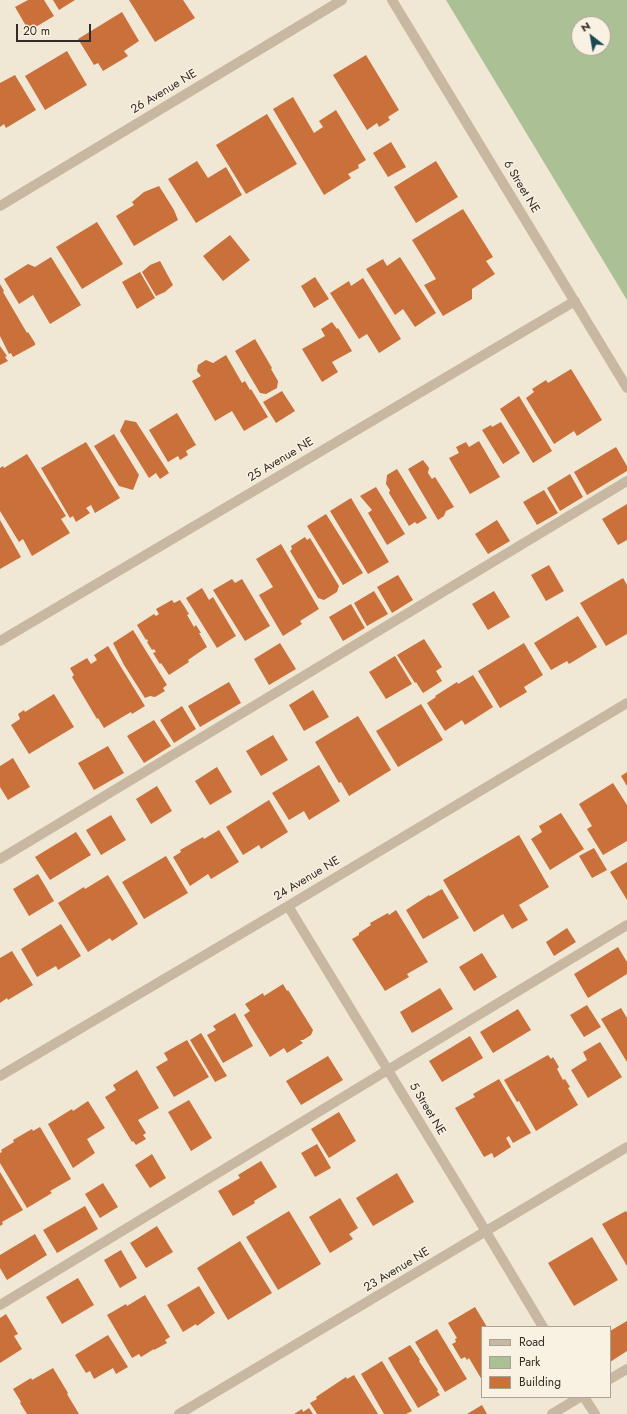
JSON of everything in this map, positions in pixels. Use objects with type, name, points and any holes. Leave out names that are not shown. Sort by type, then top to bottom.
[{"type":"street","name":"26 Avenue NE","points":[[0,206],[342,0]]},
{"type":"street","name":"6 Street NE","points":[[392,0],[627,388]]},
{"type":"street","name":"25 Avenue NE","points":[[0,641],[575,301]]},
{"type":"street","points":[[0,859],[627,481]]},
{"type":"street","name":"24 Avenue NE","points":[[0,1076],[627,703]]},
{"type":"street","name":"5 Street NE","points":[[288,906],[542,1326]]},
{"type":"street","points":[[0,1305],[627,925]]},
{"type":"street","name":"23 Avenue NE","points":[[179,1414],[627,1147]]},
{"type":"street","points":[[611,1378],[627,1369]]},
{"type":"street","points":[[552,1414],[578,1398]]},
{"type":"street","points":[[585,1398],[595,1414]]},
{"type":"green space","points":[[446,0],[627,0],[627,300]]},
{"type":"building","points":[[28,0],[44,0],[54,16],[29,31],[15,7]]},
{"type":"building","points":[[53,0],[75,0],[59,10]]},
{"type":"building","points":[[129,0],[183,0],[195,18],[155,42]]},
{"type":"building","points":[[122,12],[139,41],[124,51],[128,56],[103,71],[98,63],[94,65],[78,39]]},
{"type":"building","points":[[67,51],[87,85],[45,110],[25,76]]},
{"type":"building","points":[[366,55],[399,110],[388,117],[390,120],[379,127],[377,123],[367,130],[333,75]]},
{"type":"building","points":[[15,75],[36,110],[6,128],[4,124],[0,127],[0,83]]},
{"type":"building","points":[[293,97],[314,133],[323,127],[319,121],[336,110],[366,160],[358,165],[359,168],[348,174],[351,178],[324,195],[273,109]]},
{"type":"building","points":[[267,114],[297,164],[246,194],[216,145]]},
{"type":"building","points":[[391,142],[406,167],[388,177],[373,153]]},
{"type":"building","points":[[197,161],[208,178],[226,167],[242,195],[196,223],[168,179]]},
{"type":"building","points":[[436,161],[458,197],[416,223],[394,187]]},
{"type":"building","points":[[159,186],[174,210],[178,220],[134,246],[116,216],[134,205],[132,202],[144,192]]},
{"type":"building","points":[[463,209],[493,257],[486,261],[495,274],[472,289],[472,299],[443,316],[424,285],[436,279],[412,240]]},
{"type":"building","points":[[97,222],[123,264],[82,289],[56,247]]},
{"type":"building","points":[[230,235],[250,260],[223,281],[203,256]]},
{"type":"building","points":[[51,257],[81,305],[50,324],[33,295],[19,304],[4,279],[28,264],[35,267]]},
{"type":"building","points":[[400,257],[436,313],[415,327],[403,309],[395,315],[366,269],[383,259],[387,266]]},
{"type":"building","points":[[160,261],[173,285],[165,292],[156,296],[142,272],[150,265]]},
{"type":"building","points":[[140,272],[155,298],[137,309],[122,282]]},
{"type":"building","points":[[315,277],[329,299],[314,308],[301,286]]},
{"type":"building","points":[[363,278],[401,339],[379,353],[367,334],[359,339],[330,293],[349,281],[351,286]]},
{"type":"building","points":[[0,284],[4,291],[3,292],[27,333],[28,332],[35,343],[35,345],[13,357],[11,353],[9,354],[0,336]]},
{"type":"building","points":[[332,322],[337,329],[338,328],[352,351],[332,362],[338,372],[322,382],[302,349],[325,336],[321,329]]},
{"type":"building","points":[[255,339],[278,381],[277,388],[266,394],[260,393],[235,351]]},
{"type":"building","points":[[0,346],[7,356],[5,357],[8,361],[0,365]]},
{"type":"building","points":[[226,355],[242,383],[245,381],[268,417],[244,431],[232,411],[215,421],[192,381],[201,376],[197,371],[198,365],[206,360],[213,363]]},
{"type":"building","points":[[571,369],[602,420],[577,436],[574,431],[554,444],[526,398],[534,392],[532,389],[546,380],[548,383]]},
{"type":"building","points":[[282,391],[295,411],[276,423],[263,402]]},
{"type":"building","points":[[519,396],[552,451],[533,463],[500,409]]},
{"type":"building","points":[[177,413],[196,445],[186,451],[188,455],[180,460],[178,456],[168,462],[149,430]]},
{"type":"building","points":[[125,420],[136,422],[169,473],[160,479],[156,473],[149,478],[120,431]]},
{"type":"building","points":[[501,422],[520,453],[503,464],[482,430]]},
{"type":"building","points":[[114,434],[139,475],[133,490],[119,486],[94,446]]},
{"type":"building","points":[[479,441],[500,477],[470,494],[449,458],[459,453],[456,447],[466,442],[469,447]]},
{"type":"building","points":[[86,442],[120,498],[95,513],[91,505],[86,508],[90,513],[76,522],[73,516],[70,518],[41,468]]},
{"type":"building","points":[[616,447],[627,466],[627,471],[587,495],[574,472]]},
{"type":"building","points":[[27,454],[66,516],[61,519],[70,533],[32,556],[23,539],[19,542],[0,511],[0,468],[3,466],[4,468]]},
{"type":"building","points":[[423,460],[429,468],[428,473],[432,479],[435,477],[454,507],[446,511],[444,516],[438,520],[408,469]]},
{"type":"building","points":[[397,469],[427,518],[417,524],[415,522],[409,526],[389,493],[390,490],[386,484],[387,475]]},
{"type":"building","points":[[570,474],[583,497],[560,511],[547,488]]},
{"type":"building","points":[[376,487],[405,534],[387,545],[368,513],[372,510],[360,496]]},
{"type":"building","points":[[544,490],[558,513],[537,525],[523,502]]},
{"type":"building","points":[[351,498],[389,562],[368,574],[330,511]]},
{"type":"building","points":[[627,504],[627,540],[618,545],[602,519]]},
{"type":"building","points":[[326,514],[363,573],[343,585],[307,526]]},
{"type":"building","points":[[0,520],[21,557],[0,569]]},
{"type":"building","points":[[497,520],[510,541],[488,554],[475,534]]},
{"type":"building","points":[[305,537],[307,540],[310,538],[339,586],[337,592],[324,600],[318,598],[290,551],[292,549],[291,546]]},
{"type":"building","points":[[281,544],[319,609],[300,621],[302,624],[283,636],[259,595],[273,587],[256,559]]},
{"type":"building","points":[[549,565],[564,591],[546,601],[531,575]]},
{"type":"building","points":[[398,575],[413,600],[392,613],[377,587]]},
{"type":"building","points":[[623,578],[627,585],[627,634],[606,646],[580,603]]},
{"type":"building","points":[[232,579],[235,583],[242,579],[270,626],[245,641],[213,590]]},
{"type":"building","points":[[202,588],[209,600],[213,597],[236,636],[217,648],[186,598]]},
{"type":"building","points":[[374,591],[388,614],[367,626],[354,603]]},
{"type":"building","points":[[494,591],[510,617],[488,630],[472,604]]},
{"type":"building","points":[[172,600],[174,603],[180,600],[189,614],[187,615],[194,627],[196,625],[201,633],[199,633],[207,647],[188,660],[189,662],[169,675],[161,663],[160,664],[153,653],[156,652],[154,649],[152,650],[147,642],[147,639],[146,640],[137,625],[154,614],[156,616],[159,614],[156,609]]},
{"type":"building","points":[[351,604],[365,628],[343,641],[329,617]]},
{"type":"building","points":[[578,616],[597,647],[569,664],[567,661],[551,670],[534,643]]},
{"type":"building","points":[[133,630],[167,685],[163,688],[165,691],[155,697],[150,696],[145,698],[124,665],[113,643]]},
{"type":"building","points":[[424,639],[442,667],[436,671],[442,681],[423,693],[397,655]]},
{"type":"building","points":[[280,643],[296,669],[269,685],[254,659]]},
{"type":"building","points":[[524,643],[543,675],[524,687],[527,692],[500,708],[478,671]]},
{"type":"building","points":[[108,646],[145,706],[132,714],[131,712],[104,728],[72,677],[74,675],[70,668],[87,658],[91,664],[97,660],[94,655]]},
{"type":"building","points":[[395,656],[412,684],[386,699],[369,672]]},
{"type":"building","points":[[473,675],[493,707],[465,725],[462,720],[445,731],[427,703],[457,682],[458,684]]},
{"type":"building","points":[[229,682],[241,703],[200,727],[188,706]]},
{"type":"building","points":[[313,690],[329,717],[304,731],[289,705]]},
{"type":"building","points":[[54,694],[74,727],[29,754],[11,725],[20,719],[18,714],[24,710],[25,712]]},
{"type":"building","points":[[421,704],[443,740],[398,767],[376,731]]},
{"type":"building","points":[[182,706],[196,729],[174,743],[160,720]]},
{"type":"building","points":[[358,716],[391,770],[349,796],[341,782],[339,783],[315,742]]},
{"type":"building","points":[[154,720],[171,746],[144,763],[127,736]]},
{"type":"building","points":[[273,735],[288,760],[261,776],[246,751]]},
{"type":"building","points":[[108,746],[124,773],[94,790],[78,763]]},
{"type":"building","points":[[13,758],[30,787],[8,800],[0,787],[0,766]]},
{"type":"building","points":[[319,765],[340,801],[309,820],[304,811],[289,820],[272,793]]},
{"type":"building","points":[[217,767],[232,792],[210,805],[195,781]]},
{"type":"building","points":[[627,772],[627,786],[621,776]]},
{"type":"building","points":[[613,783],[627,805],[627,841],[603,855],[587,829],[592,826],[579,804]]},
{"type":"building","points":[[157,786],[172,811],[151,824],[136,799]]},
{"type":"building","points":[[269,800],[288,832],[261,849],[259,845],[243,855],[226,827]]},
{"type":"building","points":[[561,813],[584,849],[550,870],[531,839],[542,832],[539,826]]},
{"type":"building","points":[[111,815],[126,840],[101,855],[86,830]]},
{"type":"building","points":[[219,830],[239,862],[211,879],[208,874],[190,886],[173,857],[181,852],[180,850]]},
{"type":"building","points":[[76,832],[91,855],[50,880],[35,857]]},
{"type":"building","points":[[519,835],[549,887],[519,905],[528,920],[512,929],[503,914],[474,932],[443,880]]},
{"type":"building","points":[[594,848],[607,870],[592,878],[579,856]]},
{"type":"building","points":[[166,856],[188,893],[144,919],[122,882]]},
{"type":"building","points":[[627,862],[627,900],[610,872]]},
{"type":"building","points":[[38,874],[54,901],[29,916],[13,889]]},
{"type":"building","points":[[108,875],[138,924],[112,941],[110,938],[88,952],[58,903],[84,887],[85,889]]},
{"type":"building","points":[[442,889],[459,918],[423,939],[406,910],[429,895],[430,896]]},
{"type":"building","points":[[396,910],[428,962],[407,974],[409,977],[385,991],[352,939],[371,925],[370,923],[388,913],[389,915]]},
{"type":"building","points":[[61,924],[81,956],[58,970],[56,966],[37,977],[21,949]]},
{"type":"building","points":[[567,928],[576,942],[554,956],[546,942]]},
{"type":"building","points":[[618,947],[627,962],[627,974],[588,998],[574,974]]},
{"type":"building","points":[[12,951],[33,985],[0,1003],[0,958]]},
{"type":"building","points":[[482,953],[497,977],[474,991],[459,967]]},
{"type":"building","points":[[283,984],[313,1030],[311,1035],[303,1040],[300,1040],[303,1043],[287,1053],[284,1048],[270,1057],[244,1015],[250,1011],[245,1004],[263,993],[264,996]]},
{"type":"building","points":[[440,988],[453,1009],[412,1033],[400,1012]]},
{"type":"building","points":[[587,1005],[601,1027],[584,1037],[570,1015]]},
{"type":"building","points":[[621,1008],[627,1018],[627,1062],[601,1019]]},
{"type":"building","points":[[518,1009],[531,1030],[493,1053],[480,1032]]},
{"type":"building","points":[[235,1013],[253,1046],[223,1063],[207,1035],[216,1030],[213,1026]]},
{"type":"building","points":[[201,1033],[227,1076],[215,1082],[190,1040]]},
{"type":"building","points":[[470,1036],[483,1058],[442,1082],[429,1061]]},
{"type":"building","points":[[187,1040],[209,1077],[174,1097],[156,1067],[168,1060],[164,1053]]},
{"type":"building","points":[[600,1042],[622,1077],[588,1098],[571,1070],[587,1060],[583,1052]]},
{"type":"building","points":[[548,1055],[551,1059],[553,1057],[559,1067],[557,1069],[563,1080],[565,1079],[570,1087],[568,1088],[578,1105],[536,1131],[519,1101],[517,1102],[504,1080]]},
{"type":"building","points":[[328,1056],[343,1080],[301,1105],[286,1081]]},
{"type":"building","points":[[137,1070],[159,1108],[138,1120],[146,1133],[143,1135],[146,1139],[136,1145],[133,1141],[132,1142],[105,1097],[116,1090],[113,1085]]},
{"type":"building","points":[[499,1079],[531,1133],[513,1143],[509,1136],[506,1138],[511,1147],[494,1158],[492,1153],[484,1157],[455,1108],[475,1097],[473,1094]]},
{"type":"building","points":[[189,1100],[212,1138],[191,1151],[168,1112]]},
{"type":"building","points":[[88,1101],[105,1128],[87,1139],[95,1153],[73,1168],[48,1124]]},
{"type":"building","points":[[339,1112],[356,1141],[329,1158],[311,1129]]},
{"type":"building","points":[[40,1127],[71,1179],[50,1191],[52,1193],[27,1208],[0,1163],[0,1153],[2,1152],[1,1150],[14,1142],[13,1140],[32,1129],[33,1131]]},
{"type":"building","points":[[317,1144],[331,1168],[315,1177],[301,1153]]},
{"type":"building","points":[[152,1154],[166,1178],[150,1188],[135,1165]]},
{"type":"building","points":[[261,1161],[277,1187],[254,1201],[255,1203],[233,1216],[218,1191],[240,1178],[238,1175]]},
{"type":"building","points":[[0,1172],[23,1210],[2,1222],[3,1224],[0,1226]]},
{"type":"building","points":[[397,1173],[414,1202],[373,1226],[356,1198]]},
{"type":"building","points":[[103,1183],[118,1207],[100,1218],[85,1194]]},
{"type":"building","points":[[340,1198],[358,1228],[349,1234],[353,1239],[330,1253],[309,1217]]},
{"type":"building","points":[[85,1206],[98,1229],[57,1253],[43,1230]]},
{"type":"building","points":[[289,1211],[321,1264],[278,1290],[246,1237]]},
{"type":"building","points":[[626,1211],[627,1213],[627,1266],[602,1224]]},
{"type":"building","points":[[157,1226],[173,1252],[146,1268],[130,1243]]},
{"type":"building","points":[[35,1234],[47,1255],[7,1280],[0,1268],[0,1255]]},
{"type":"building","points":[[592,1237],[618,1280],[574,1306],[548,1263]]},
{"type":"building","points":[[240,1241],[272,1293],[228,1320],[197,1268]]},
{"type":"building","points":[[121,1250],[137,1278],[120,1288],[104,1260]]},
{"type":"building","points":[[78,1278],[94,1305],[62,1324],[46,1297]]},
{"type":"building","points":[[199,1286],[215,1313],[197,1326],[196,1324],[183,1332],[167,1305]]},
{"type":"building","points":[[145,1295],[170,1337],[165,1340],[167,1343],[141,1357],[139,1354],[132,1358],[107,1315],[126,1304],[127,1306]]},
{"type":"building","points":[[475,1307],[486,1326],[481,1326],[481,1378],[469,1358],[467,1360],[465,1357],[461,1359],[452,1344],[456,1342],[455,1339],[457,1338],[448,1323]]},
{"type":"building","points":[[6,1314],[18,1334],[14,1336],[22,1349],[0,1363],[0,1318]]},
{"type":"building","points":[[627,1321],[627,1351],[611,1361],[611,1330]]},
{"type":"building","points":[[437,1329],[467,1379],[445,1392],[415,1342]]},
{"type":"building","points":[[108,1335],[128,1367],[116,1374],[113,1368],[94,1379],[90,1371],[86,1373],[75,1355]]},
{"type":"building","points":[[410,1345],[440,1395],[418,1408],[388,1358]]},
{"type":"building","points":[[382,1361],[412,1411],[406,1414],[384,1414],[361,1374]]},
{"type":"building","points":[[53,1368],[79,1414],[27,1414],[13,1389],[31,1378],[32,1380]]},
{"type":"building","points":[[354,1375],[378,1414],[317,1414],[310,1403],[317,1399],[316,1397],[346,1377],[347,1379]]},
{"type":"building","points":[[482,1405],[487,1414],[467,1414]]},
{"type":"building","points":[[309,1408],[313,1414],[294,1414],[302,1409],[303,1412]]}]
